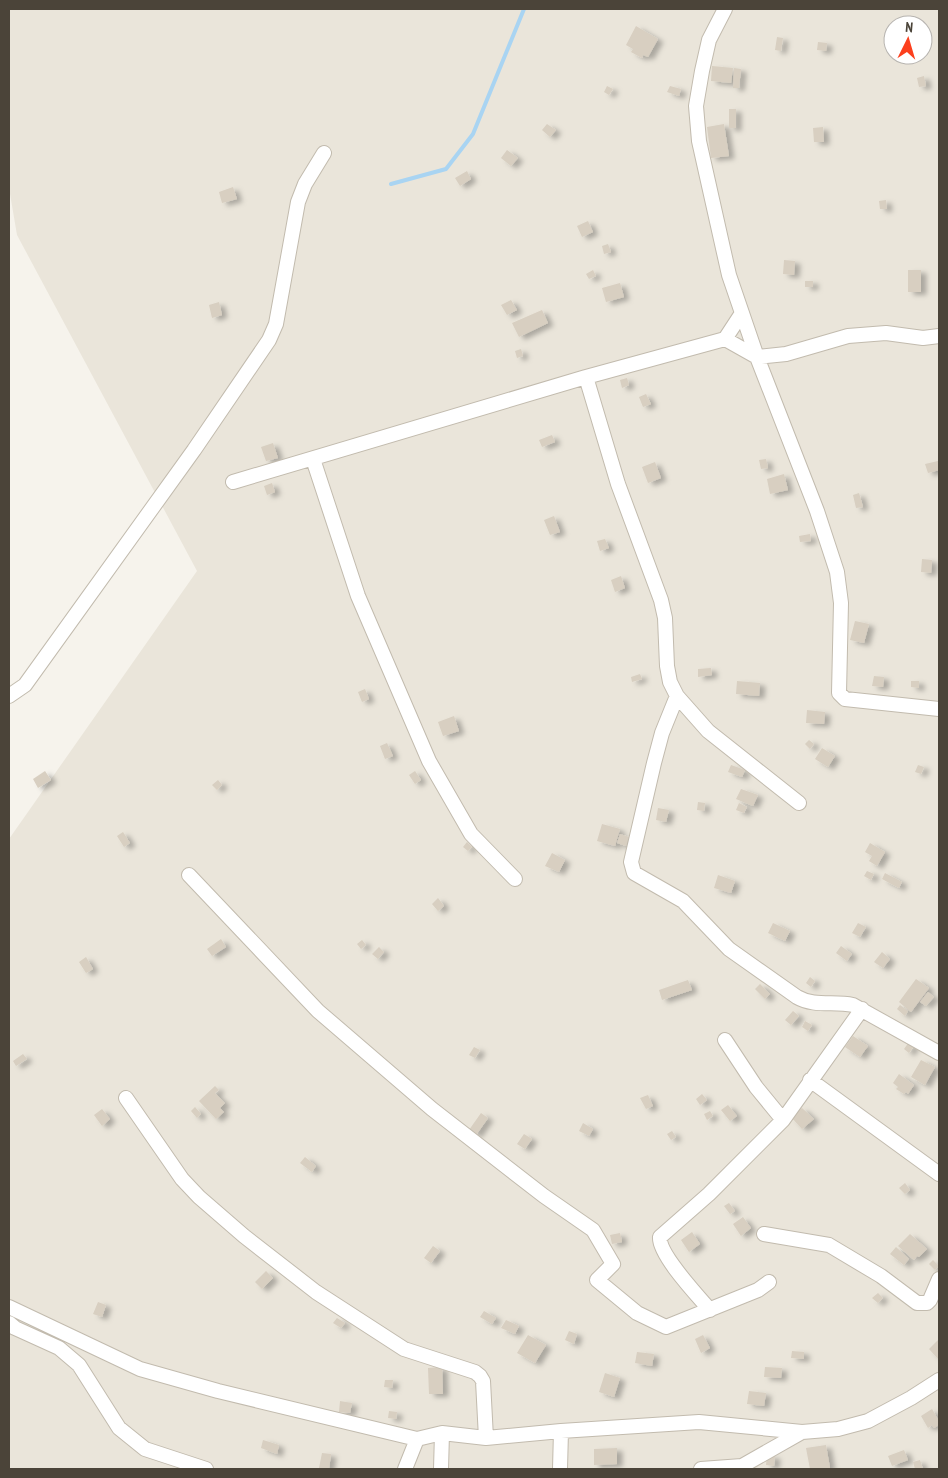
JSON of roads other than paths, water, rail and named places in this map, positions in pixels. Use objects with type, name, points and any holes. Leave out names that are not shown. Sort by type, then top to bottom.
[{"type":"street","points":[[725,9],[709,40],[696,106],[699,141],[729,275],[757,357],[817,511],[837,572],[841,603],[839,693],[845,698],[939,709]]},
{"type":"street","points":[[9,696],[25,685],[194,450],[269,340],[276,324],[298,202],[305,184],[324,153]]},
{"type":"street","points":[[233,482],[586,377],[725,339],[742,313]]},
{"type":"street","points":[[725,339],[757,357],[786,354],[848,336],[886,334],[923,338],[939,336]]},
{"type":"street","points":[[586,377],[618,484],[661,600],[665,618],[667,666],[670,682],[677,696],[708,731],[799,803]]},
{"type":"street","points":[[313,459],[358,596],[429,761],[471,834],[515,879]]},
{"type":"street","points":[[677,696],[662,733],[654,763],[631,862],[634,873],[683,901],[729,950],[797,997],[805,1001],[844,1003],[862,1009],[939,1053]]},
{"type":"street","points":[[189,876],[318,1011],[432,1109],[544,1196],[593,1230],[613,1264],[597,1280],[637,1313],[666,1328],[758,1290],[769,1282]]},
{"type":"street","points":[[710,1310],[682,1278],[660,1244],[662,1234],[709,1194],[783,1120],[862,1009]]},
{"type":"street","points":[[725,1040],[756,1087],[783,1120]]},
{"type":"street","points":[[810,1080],[939,1174]]},
{"type":"street","points":[[126,1098],[182,1179],[199,1197],[244,1236],[316,1292],[404,1349],[475,1372],[480,1376],[483,1382],[486,1438]]},
{"type":"street","points":[[764,1234],[829,1244],[881,1276],[917,1303],[927,1303],[930,1300],[939,1279]]},
{"type":"street","points":[[9,1307],[140,1368],[218,1391],[416,1439],[442,1433],[486,1438],[700,1422],[802,1432],[838,1429],[868,1421],[912,1398],[939,1380]]},
{"type":"street","points":[[9,1323],[15,1328],[58,1348],[80,1365],[119,1428],[145,1449],[206,1469]]},
{"type":"street","points":[[560,1469],[561,1431]]},
{"type":"street","points":[[701,1469],[742,1466],[802,1432]]},
{"type":"street","points":[[440,1469],[442,1433]]},
{"type":"street","points":[[405,1469],[416,1439]]},
{"type":"waterway","points":[[391,184],[446,169],[473,134],[524,9]]}]
